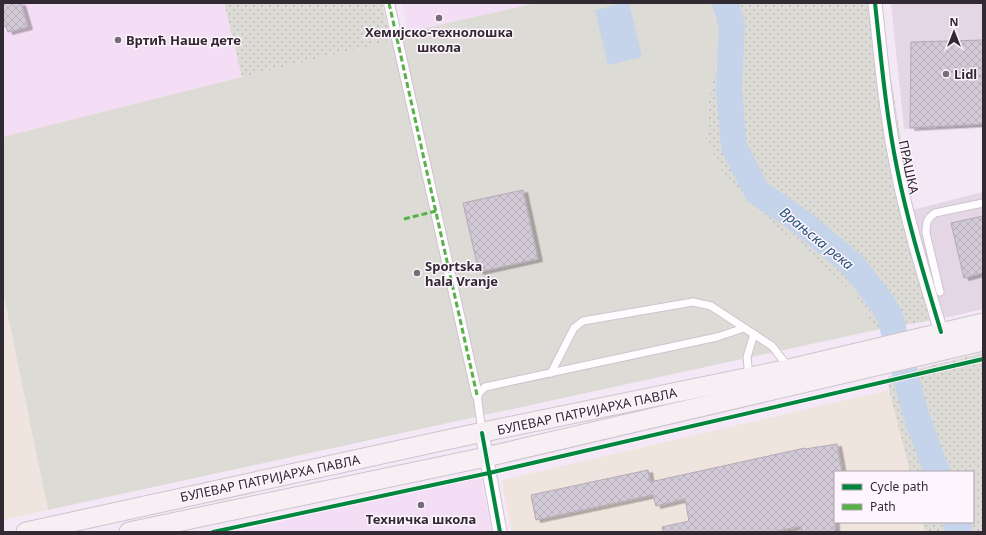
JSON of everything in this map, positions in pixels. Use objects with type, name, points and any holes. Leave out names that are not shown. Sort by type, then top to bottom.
[{"type":"main road","name":"БУЛЕВАР ПАТРИЈАРХА ПАВЛА","points":[[129,532],[486,457],[866,360],[935,340],[983,323]]},
{"type":"main road","name":"БУЛЕВАР ПАТРИЈАРХА ПАВЛА","points":[[935,340],[983,341]]},
{"type":"main road","name":"БУЛЕВАР ПАТРИЈАРХА ПАВЛА","points":[[26,532],[482,432],[789,368],[866,360]]},
{"type":"street","points":[[389,3],[477,395]]},
{"type":"street","name":"ПРАШКА","points":[[875,3],[886,100],[897,168],[922,242],[935,340]]},
{"type":"street","points":[[482,432],[500,532]]},
{"type":"lane","points":[[940,292],[922,242],[929,217],[935,213],[983,203]]},
{"type":"lane","points":[[551,373],[574,328],[583,321],[693,302],[711,306],[772,346],[789,368]]},
{"type":"lane","points":[[482,432],[477,395],[485,387],[717,337],[744,328]]},
{"type":"lane","points":[[749,377],[747,356],[754,334]]},
{"type":"shaded area","name":"Вртић Наше дете","points":[[3,3],[224,3],[242,77],[3,137]]},
{"type":"shaded area","points":[[224,3],[382,3],[391,41],[242,77]]},
{"type":"shaded area","name":"Хемијско-технолошка школа","points":[[402,3],[536,3],[408,32]]},
{"type":"shaded area","name":"Sportska hala Vranje","points":[[536,3],[710,3],[722,46],[710,88],[706,139],[729,184],[761,215],[811,255],[854,293],[876,330],[48,510],[3,292],[3,137],[391,41],[408,32]]},
{"type":"shaded area","points":[[710,3],[879,3],[912,209],[939,319],[876,330],[854,293],[811,255],[761,215],[729,185],[706,139],[710,88],[722,46]]},
{"type":"shaded area","points":[[891,3],[983,3],[983,127],[904,129]]},
{"type":"shaded area","points":[[983,192],[983,309],[939,319],[912,210]]},
{"type":"shaded area","points":[[3,292],[48,510],[3,520]]},
{"type":"shaded area","points":[[983,353],[983,532],[925,532],[922,523],[974,523],[974,471],[910,471],[889,390],[888,376]]},
{"type":"shaded area","points":[[889,390],[910,471],[834,471],[834,523],[922,523],[925,532],[511,532],[502,480]]},
{"type":"shaded area","name":"Техничка школа","points":[[481,477],[492,532],[231,532]]},
{"type":"water","points":[[623,3],[629,3],[642,57],[608,65],[595,10]]},
{"type":"building","points":[[3,3],[21,3],[28,27],[8,32],[6,26],[3,27]]},
{"type":"building","points":[[983,40],[983,124],[910,128],[911,42]]},
{"type":"building","points":[[523,190],[538,259],[479,272],[463,203]]},
{"type":"building","points":[[983,216],[983,273],[964,278],[951,223]]},
{"type":"building","points":[[837,444],[842,471],[834,471],[835,532],[802,532],[801,526],[772,532],[663,532],[662,527],[689,521],[685,499],[656,506],[653,495],[536,520],[531,495],[648,470],[650,482],[805,449]]},
{"type":"waterway","name":"Врањска река","points":[[725,3],[732,24],[729,89],[734,147],[757,192],[800,221],[852,264],[883,304],[890,317],[916,415],[937,471]]},
{"type":"waterway","name":"Врањска река","points":[[956,523],[960,532]]},
{"type":"marked path","points":[[389,3],[477,395]]},
{"type":"marked path","points":[[404,219],[436,211]]},
{"type":"cycle path","points":[[875,3],[887,107],[901,189],[941,332]]},
{"type":"cycle path","points":[[213,532],[489,473],[983,359]]},
{"type":"cycle path","points":[[482,433],[500,532]]},
{"type":"place","name":"Хемијско-технолошка школа","points":[[439,18]]},
{"type":"place","name":"Вртић Наше дете","points":[[118,40]]},
{"type":"place","name":"Lidl","points":[[946,74]]},
{"type":"place","name":"Sportska hala Vranje","points":[[417,273]]},
{"type":"place","name":"Техничка школа","points":[[421,505]]}]
